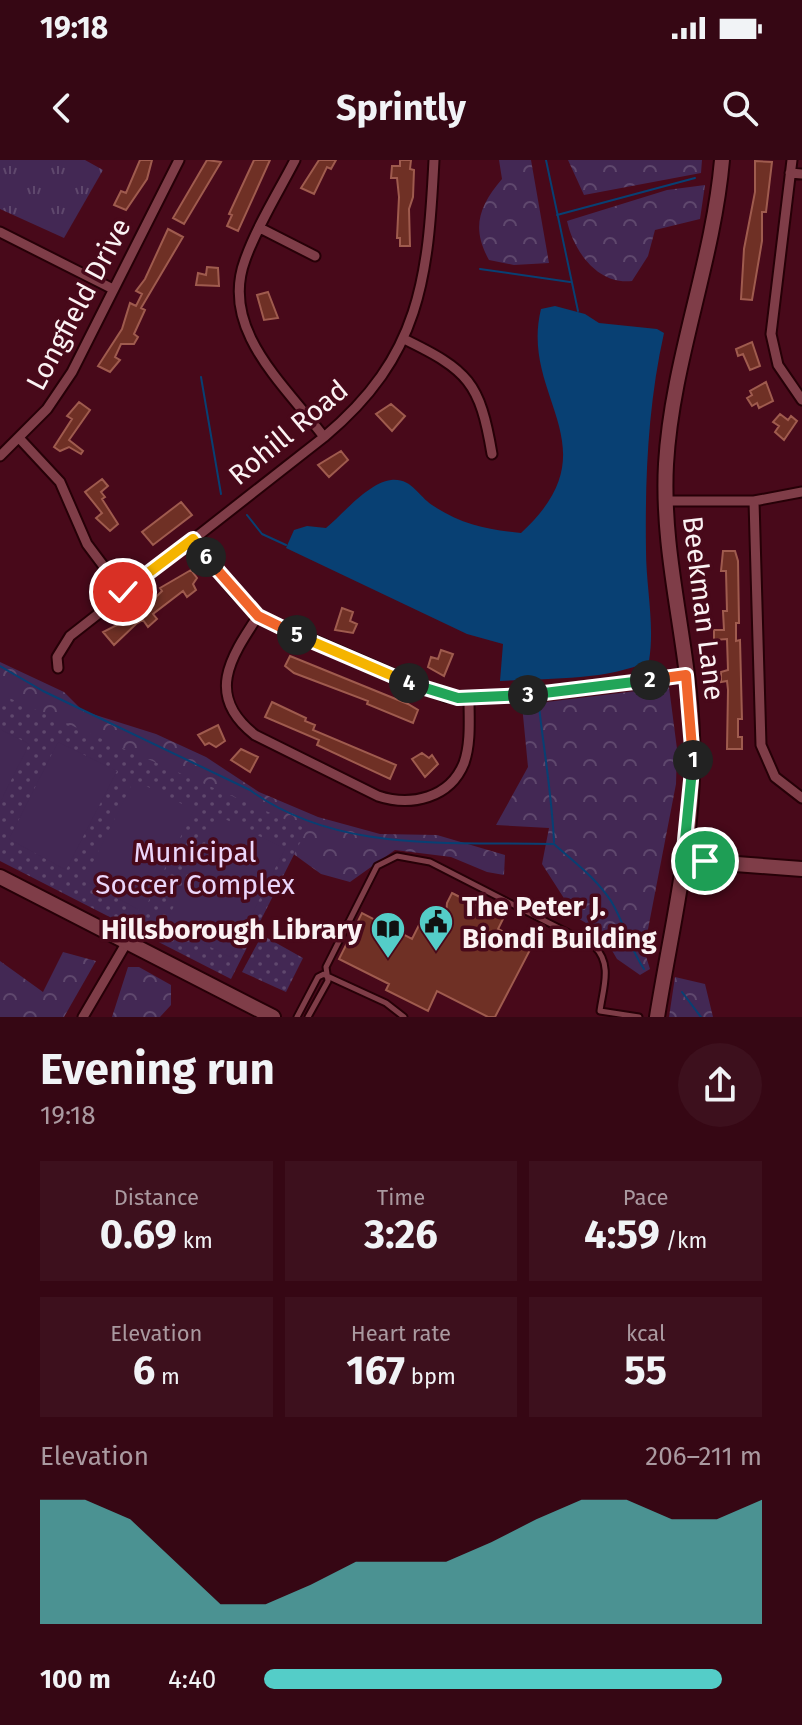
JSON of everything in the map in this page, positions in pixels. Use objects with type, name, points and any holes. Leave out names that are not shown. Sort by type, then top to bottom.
[{"type":"street","name":"Longfield Drive","points":[[0,456],[20,439],[60,391],[179,160]]},
{"type":"street","points":[[295,160],[245,258],[238,287],[244,328],[256,349],[324,437]]},
{"type":"street","name":"Rohill Road","points":[[58,668],[57,657],[70,636],[324,437],[370,392],[404,339],[428,259],[434,160]]},
{"type":"street","name":"Beekman Lane","points":[[657,1017],[693,787],[692,734],[670,578],[665,501],[673,409],[715,224],[722,160]]},
{"type":"street","points":[[792,160],[771,334],[778,365],[802,400]]},
{"type":"street","points":[[790,173],[802,174]]},
{"type":"street","points":[[260,228],[315,256]]},
{"type":"street","points":[[0,232],[113,289]]},
{"type":"street","points":[[404,339],[445,358],[466,377],[484,410],[492,454]]},
{"type":"street","points":[[20,439],[60,482],[87,544],[123,592]]},
{"type":"street","points":[[665,501],[754,501],[802,492]]},
{"type":"street","points":[[754,501],[761,745],[775,777],[802,798]]},
{"type":"street","points":[[193,539],[234,592],[258,616],[430,692],[469,699],[578,690],[686,675]]},
{"type":"street","points":[[258,616],[236,648],[227,673],[229,699],[239,720],[255,735],[378,796],[391,801],[421,800],[447,786],[464,763],[469,699]]},
{"type":"street","points":[[683,860],[802,869]]},
{"type":"street","points":[[0,877],[273,1017]]},
{"type":"street","points":[[83,1017],[127,942]]},
{"type":"lane","points":[[297,1017],[318,977],[324,974],[377,866],[397,856],[413,856],[594,946],[605,959],[606,969],[600,1011],[639,1017]]},
{"type":"lane","points":[[324,974],[404,1017]]},
{"type":"lane","points":[[308,1017],[328,981],[324,974]]},
{"type":"green space","points":[[0,160],[85,160],[103,170],[64,238],[0,209]]},
{"type":"green space","points":[[499,160],[531,160],[549,263],[514,265],[489,260],[483,248],[480,218],[502,179]]},
{"type":"green space","points":[[568,160],[702,160],[701,173],[584,195]]},
{"type":"green space","points":[[705,185],[700,219],[655,230],[648,256],[632,281],[608,278],[598,272],[582,255],[570,233],[567,221],[667,190]]},
{"type":"green space","points":[[0,662],[64,692],[83,711],[156,734],[206,757],[259,792],[318,817],[380,834],[437,835],[505,855],[504,875],[487,872],[451,857],[395,850],[350,882],[321,874],[288,850],[0,713]]},
{"type":"green space","points":[[669,687],[677,749],[676,784],[644,950],[650,969],[640,975],[617,959],[601,932],[576,917],[542,864],[549,828],[496,825],[528,767],[522,705]]},
{"type":"green space","name":"Municipal Soccer Complex","points":[[0,694],[307,829],[231,979],[0,861]]},
{"type":"green space","points":[[0,729],[29,744],[0,803]]},
{"type":"green space","points":[[58,742],[117,771],[66,870],[9,839]]},
{"type":"green space","points":[[134,780],[194,810],[143,912],[84,880]]},
{"type":"green space","points":[[219,816],[285,849],[230,957],[165,924]]},
{"type":"green space","points":[[262,935],[303,958],[286,992],[242,972]]},
{"type":"green space","points":[[63,952],[96,961],[64,1017],[0,1017],[0,961],[43,992]]},
{"type":"green space","points":[[128,967],[139,967],[171,985],[171,1005],[160,1017],[112,1017]]},
{"type":"green space","points":[[675,977],[705,984],[713,1017],[669,1017]]},
{"type":"water","points":[[555,306],[585,314],[599,323],[657,329],[664,333],[654,387],[647,468],[649,661],[595,675],[500,681],[503,644],[467,634],[286,548],[294,530],[307,526],[326,528],[365,493],[391,480],[410,485],[432,505],[464,521],[521,533],[548,502],[561,474],[563,448],[542,369],[538,341],[541,309]]},
{"type":"building","points":[[140,160],[152,160],[147,179],[126,210],[114,205],[121,191],[126,193]]},
{"type":"building","points":[[207,160],[221,162],[184,224],[173,218]]},
{"type":"building","points":[[254,160],[270,160],[238,231],[227,226],[232,215],[229,214]]},
{"type":"building","points":[[319,160],[336,160],[331,169],[327,167],[314,194],[301,188]]},
{"type":"building","points":[[400,160],[411,160],[410,169],[414,170],[413,197],[409,209],[410,246],[400,246],[400,238],[397,238],[399,197],[397,178],[391,178],[392,166],[400,166]]},
{"type":"building","points":[[755,161],[772,162],[766,212],[762,212],[762,241],[752,300],[741,299],[744,249],[755,192]]},
{"type":"building","points":[[168,229],[183,237],[141,308],[145,310],[134,334],[138,337],[134,344],[121,344],[115,357],[120,360],[110,372],[98,366],[122,329],[130,303],[136,306],[142,294],[136,291],[145,279]]},
{"type":"building","points":[[207,267],[218,268],[219,286],[196,285],[198,273],[206,275]]},
{"type":"building","points":[[268,292],[278,318],[264,320],[257,295]]},
{"type":"building","points":[[752,342],[760,366],[750,370],[743,354],[738,356],[736,349]]},
{"type":"building","points":[[766,382],[773,401],[759,408],[757,403],[752,406],[747,398],[752,395],[750,391]]},
{"type":"building","points":[[79,402],[90,410],[69,440],[83,451],[81,454],[69,447],[60,451],[54,447],[72,419],[67,416]]},
{"type":"building","points":[[391,404],[405,416],[392,431],[376,414]]},
{"type":"building","points":[[780,414],[788,420],[791,416],[797,421],[784,440],[775,432],[779,426],[773,422]]},
{"type":"building","points":[[341,451],[348,460],[329,477],[318,465]]},
{"type":"building","points":[[102,479],[108,486],[101,492],[105,497],[102,499],[118,524],[110,531],[96,518],[102,513],[85,492]]},
{"type":"building","points":[[181,502],[192,515],[153,545],[142,532]]},
{"type":"building","points":[[723,551],[735,551],[738,561],[739,623],[736,623],[736,641],[740,640],[742,719],[738,719],[738,737],[742,737],[742,749],[727,749],[728,690],[727,681],[721,682],[721,672],[728,670],[727,639],[714,640],[714,630],[724,630],[723,611],[727,611],[726,571],[721,571]]},
{"type":"building","points":[[191,570],[197,578],[193,584],[196,590],[187,597],[183,591],[153,614],[157,619],[148,627],[143,620],[114,645],[103,632],[121,623],[141,603],[145,608],[162,591],[160,588]]},
{"type":"building","points":[[342,608],[353,612],[350,621],[357,624],[353,633],[335,630]]},
{"type":"building","points":[[441,650],[453,654],[444,676],[428,667],[431,657],[438,659]]},
{"type":"building","points":[[290,656],[408,704],[418,710],[413,723],[367,704],[368,701],[294,673],[285,666]]},
{"type":"building","points":[[272,702],[306,718],[305,721],[315,725],[313,730],[396,765],[390,779],[317,745],[319,740],[265,717]]},
{"type":"building","points":[[218,725],[225,741],[216,747],[209,743],[205,745],[198,735]]},
{"type":"building","points":[[241,749],[258,757],[250,772],[231,760]]},
{"type":"building","points":[[422,753],[429,758],[432,755],[438,764],[425,777],[412,759]]},
{"type":"building","name":"The Peter J. Biondi Building","points":[[452,893],[503,919],[498,929],[532,946],[495,1017],[488,1017],[437,991],[428,1011],[386,990],[389,984],[339,959],[362,913],[412,939],[424,915],[445,926],[447,903]]},
{"type":"waterway","points":[[546,160],[578,311]]},
{"type":"waterway","points":[[557,215],[695,178]]},
{"type":"waterway","points":[[480,269],[570,282]]},
{"type":"waterway","points":[[201,377],[221,494]]},
{"type":"waterway","points":[[247,515],[262,534],[286,545]]},
{"type":"waterway","points":[[0,666],[43,691],[250,790],[284,811],[320,825],[396,840],[554,844],[605,892],[644,969]]},
{"type":"waterway","points":[[539,706],[554,842]]},
{"type":"waterway","points":[[682,992],[701,1017]]},
{"type":"place","name":"The Peter J. Biondi Building","points":[[436,953]]},
{"type":"place","name":"Hillsborough Library","points":[[388,960]]},
{"type":"route","points":[[123,592],[193,539],[243,603],[258,616],[446,697],[469,699],[537,694],[686,675],[691,712],[693,787],[683,860],[705,861]]}]
